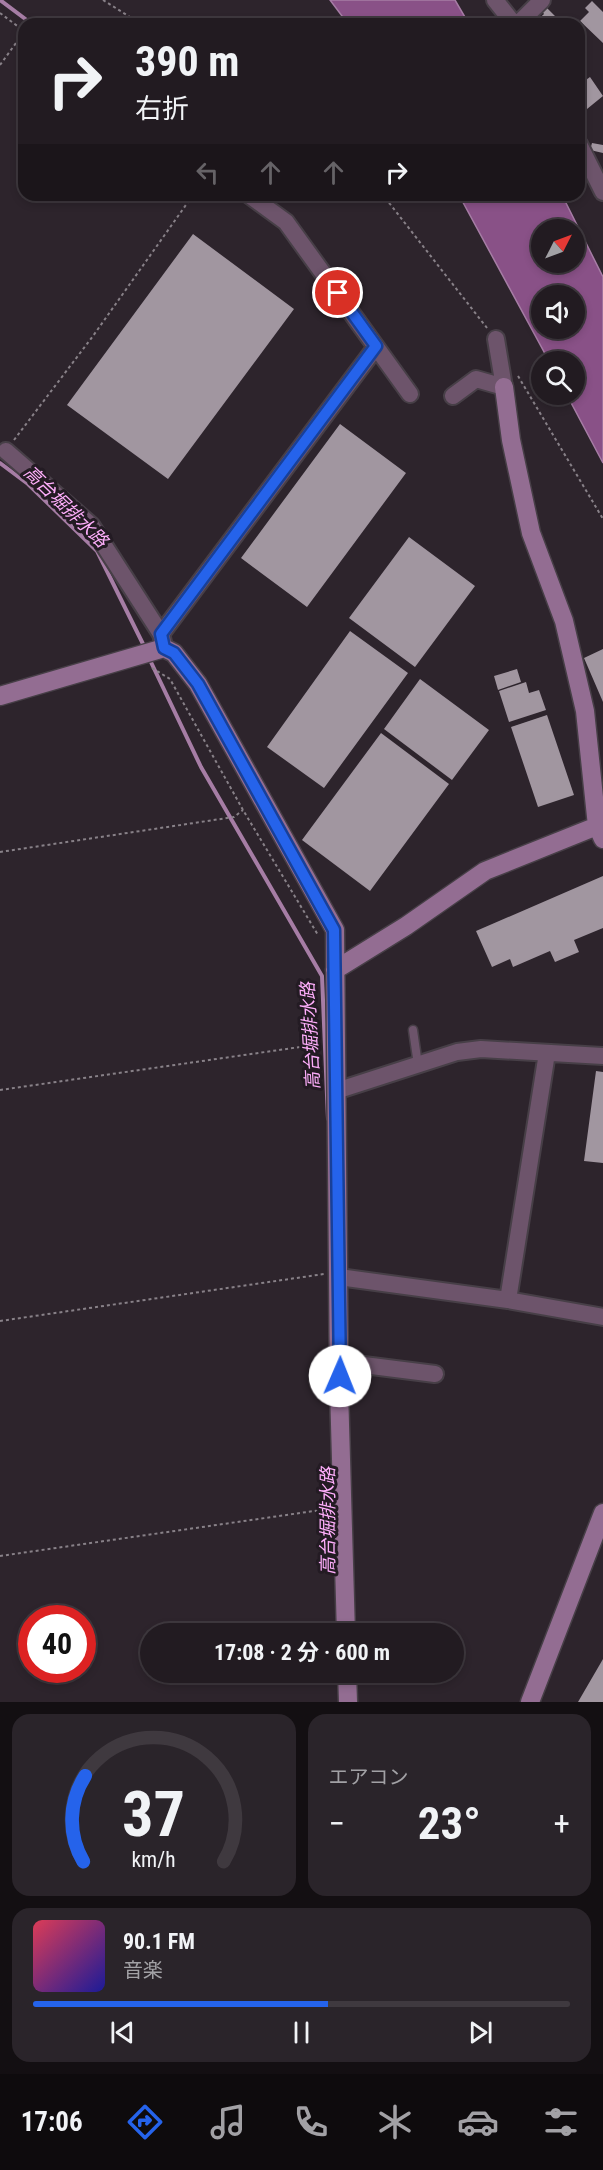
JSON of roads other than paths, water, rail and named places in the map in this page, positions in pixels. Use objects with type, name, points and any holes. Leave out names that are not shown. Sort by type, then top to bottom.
[{"type":"street","points":[[495,0],[511,18]]},
{"type":"street","points":[[522,18],[542,0]]},
{"type":"street","points":[[585,156],[603,192]]},
{"type":"street","points":[[257,201],[286,222],[410,394]]},
{"type":"street","points":[[335,967],[406,926],[485,871],[600,832],[585,711],[564,621],[531,533],[511,440],[496,339]]},
{"type":"street","points":[[0,696],[161,644],[376,346]]},
{"type":"street","points":[[453,396],[476,379],[504,387]]},
{"type":"street","points":[[6,451],[91,525],[161,644],[174,653],[198,684],[325,910],[334,930],[346,1623]]},
{"type":"street","points":[[336,1091],[457,1052],[481,1049],[603,1056]]},
{"type":"street","points":[[508,1300],[547,1053]]},
{"type":"street","points":[[339,1274],[603,1317]]},
{"type":"street","points":[[340,1362],[435,1374]]},
{"type":"street","points":[[530,1702],[603,1513]]},
{"type":"street","points":[[347,1683],[348,1702]]},
{"type":"lane","points":[[413,1030],[418,1065]]},
{"type":"waterway","points":[[0,0],[24,18]]},
{"type":"waterway","name":"高台堀排水路","points":[[0,463],[28,484],[97,551],[145,648]]},
{"type":"waterway","name":"高台堀排水路","points":[[149,658],[201,767],[322,976],[328,1119]]}]
